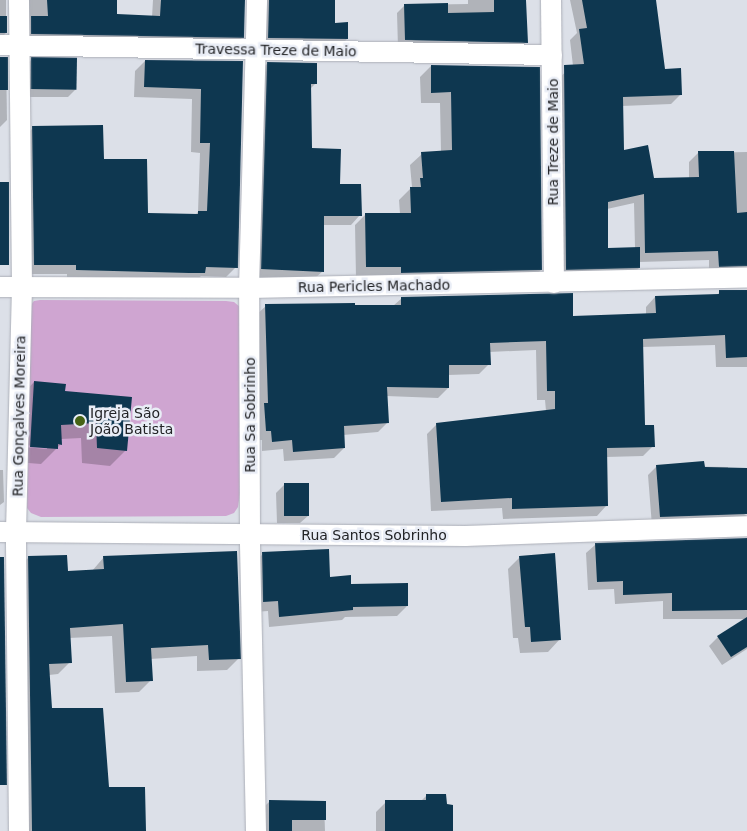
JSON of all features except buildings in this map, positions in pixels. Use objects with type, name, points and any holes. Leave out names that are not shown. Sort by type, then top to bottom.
[{"type":"street","name":"Rua Gonçalves Moreira","points":[[19,0],[10,45],[22,288],[8,532],[9,790],[19,831]]},
{"type":"street","name":"Rua Sa Sobrinho","points":[[256,831],[250,535],[249,288],[257,0]]},
{"type":"street","name":"Rua Treze de Maio","points":[[551,0],[554,283]]},
{"type":"street","name":"Travessa Treze de Maio","points":[[10,45],[552,55]]},
{"type":"street","name":"Rua Pericles Machado","points":[[0,287],[249,288],[747,278]]},
{"type":"street","name":"Rua Santos Sobrinho","points":[[8,532],[465,536],[747,526]]},
{"type":"shaded area","points":[[34,301],[226,301],[234,302],[240,307],[244,319],[240,493],[238,507],[234,513],[226,516],[41,517],[31,513],[27,508],[30,306]]},
{"type":"place","name":"Igreja São João Batista","points":[[80,421]]}]
